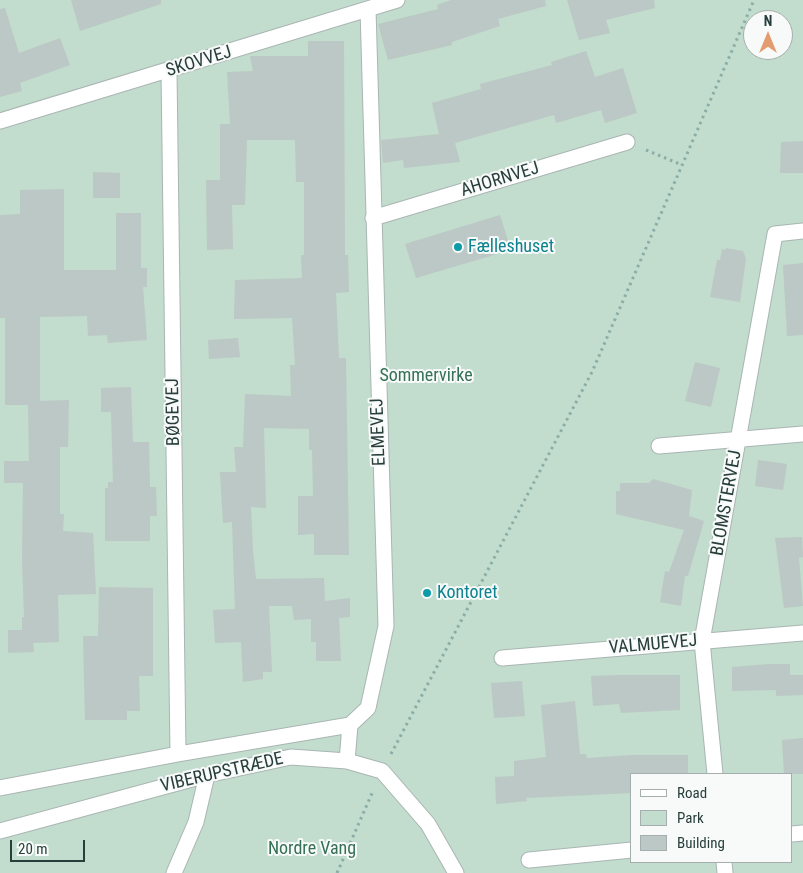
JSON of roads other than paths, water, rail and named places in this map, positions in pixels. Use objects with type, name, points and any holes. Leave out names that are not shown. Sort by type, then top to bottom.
[{"type":"street","name":"SKOVVEJ","points":[[0,121],[397,0]]},
{"type":"street","name":"ELMEVEJ","points":[[350,725],[368,708],[386,626],[372,218],[368,9]]},
{"type":"street","name":"BØGEVEJ","points":[[169,71],[178,754]]},
{"type":"street","name":"AHORNVEJ","points":[[372,218],[626,142]]},
{"type":"street","name":"BLOMSTERVEJ","points":[[715,773],[702,641],[775,234],[803,231]]},
{"type":"street","points":[[659,446],[803,434]]},
{"type":"street","name":"VALMUEVEJ","points":[[502,658],[803,633]]},
{"type":"street","points":[[0,788],[178,754],[350,725],[347,761]]},
{"type":"street","name":"VIBERUPSTRÆDE","points":[[0,831],[206,775],[291,757],[347,761],[382,771],[428,824],[456,873]]},
{"type":"street","points":[[174,873],[196,822],[206,775]]},
{"type":"street","points":[[529,860],[630,850]]},
{"type":"place","name":"Fælleshuset","points":[[458,247]]},
{"type":"place","name":"Kontoret","points":[[427,593]]},
{"type":"park label","name":"Sommervirke","points":[[426,376]]},
{"type":"park label","name":"Nordre Vang","points":[[312,849]]}]
